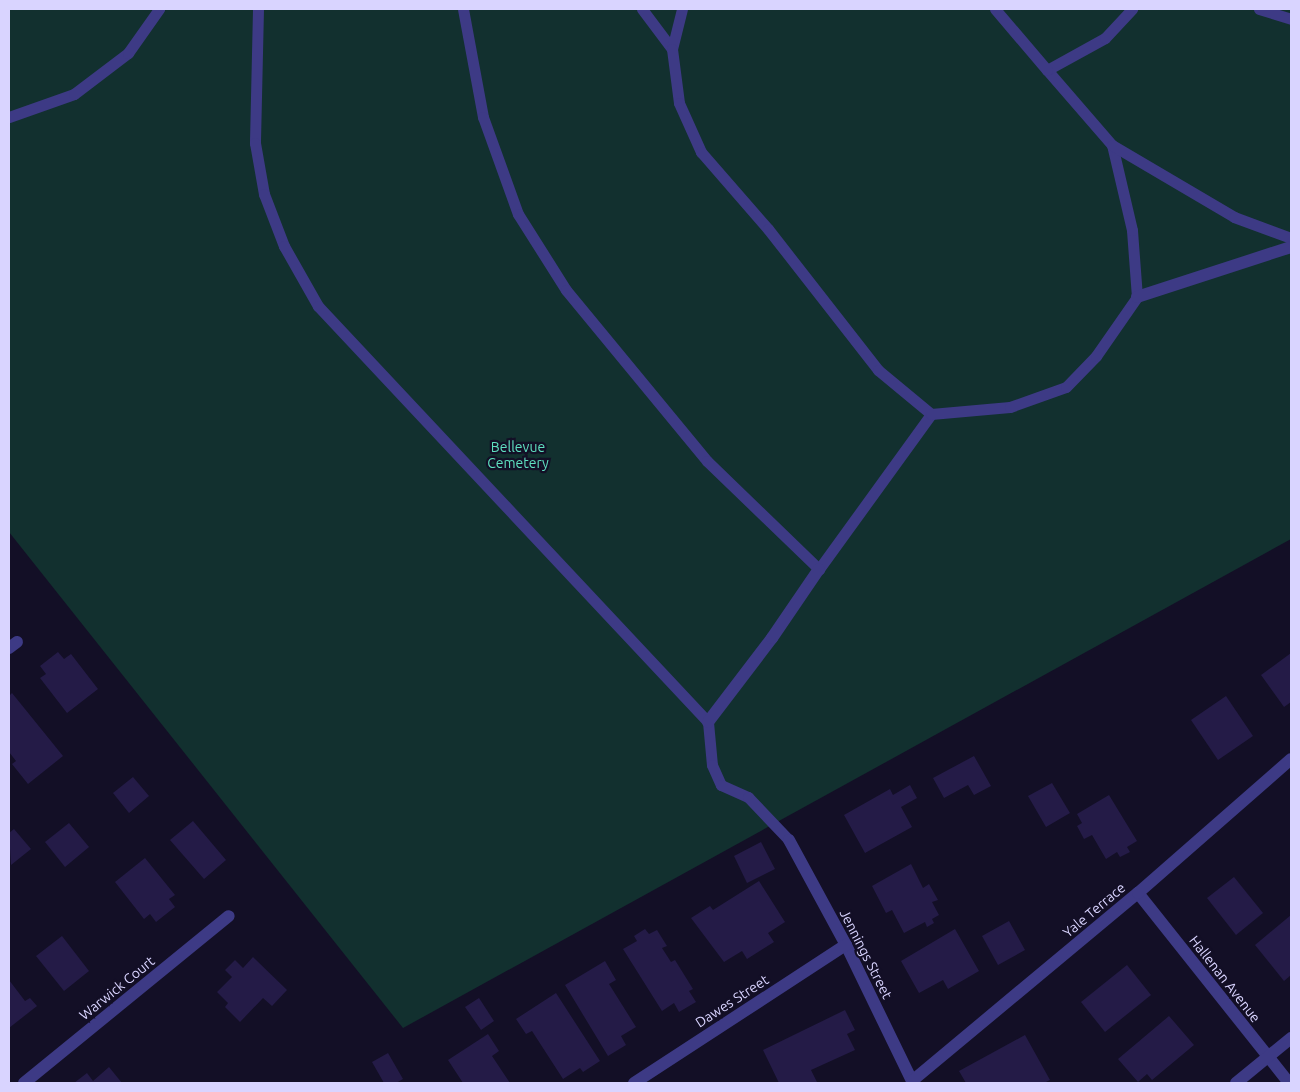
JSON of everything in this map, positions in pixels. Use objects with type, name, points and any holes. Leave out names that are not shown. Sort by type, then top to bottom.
[{"type":"street","points":[[1137,297],[1291,247]]},
{"type":"street","points":[[708,722],[772,638],[819,569]]},
{"type":"street","name":"Yale Terrace","points":[[913,1082],[1138,893],[1291,759]]},
{"type":"street","name":"Jennings Street","points":[[789,840],[846,944],[913,1082]]},
{"type":"street","name":"Hallenan Avenue","points":[[1138,893],[1289,1083]]},
{"type":"street","name":"Warwick Court","points":[[24,1083],[228,916]]},
{"type":"street","name":"Dawes Street","points":[[634,1083],[846,944]]},
{"type":"street","points":[[1236,1083],[1291,1038]]},
{"type":"lane","points":[[9,117],[74,94],[128,53],[158,9]]},
{"type":"lane","points":[[258,9],[255,143],[264,194],[284,246],[318,306],[708,722],[712,765],[721,785],[748,797],[789,840]]},
{"type":"lane","points":[[463,9],[484,117],[515,205],[566,290],[707,461],[819,569],[931,414]]},
{"type":"lane","points":[[642,9],[672,49]]},
{"type":"lane","points":[[682,9],[672,49],[680,103],[701,152],[768,229],[878,370],[931,414],[1010,407],[1066,387],[1096,356],[1137,297],[1132,230],[1112,145]]},
{"type":"lane","points":[[996,9],[1112,145],[1234,217],[1291,238]]},
{"type":"lane","points":[[1047,70],[1106,38],[1132,9]]},
{"type":"lane","points":[[1259,9],[1291,19]]},
{"type":"green space","name":"Bellevue Cemetery","points":[[9,9],[1291,9],[1291,539],[403,1028],[9,532]]},
{"type":"building","points":[[58,652],[64,659],[71,654],[98,689],[67,713],[40,678],[46,674],[40,666]]},
{"type":"building","points":[[1291,653],[1291,702],[1284,707],[1261,675]]},
{"type":"building","points":[[12,693],[63,756],[28,784],[12,764],[16,761],[9,752],[9,696]]},
{"type":"building","points":[[1226,696],[1253,736],[1218,760],[1191,720]]},
{"type":"building","points":[[974,756],[991,786],[974,795],[968,785],[944,798],[933,778]]},
{"type":"building","points":[[133,777],[149,796],[129,813],[113,793]]},
{"type":"building","points":[[1052,783],[1070,813],[1046,827],[1028,796]]},
{"type":"building","points":[[910,785],[917,798],[901,807],[912,827],[865,853],[844,815],[890,789],[893,795]]},
{"type":"building","points":[[1109,795],[1137,841],[1127,847],[1130,852],[1120,857],[1117,852],[1106,859],[1092,835],[1084,839],[1077,826],[1082,823],[1077,814]]},
{"type":"building","points":[[193,821],[226,860],[204,879],[170,840]]},
{"type":"building","points":[[69,823],[89,847],[65,867],[45,842]]},
{"type":"building","points":[[14,829],[31,849],[11,865],[9,833]]},
{"type":"building","points":[[761,842],[775,869],[747,883],[734,856]]},
{"type":"building","points":[[145,858],[175,895],[169,899],[175,907],[156,922],[150,914],[144,919],[115,882]]},
{"type":"building","points":[[911,864],[923,888],[929,884],[938,900],[932,902],[939,915],[932,919],[934,923],[927,927],[925,922],[904,933],[892,910],[886,913],[872,886]]},
{"type":"building","points":[[1234,877],[1263,913],[1236,935],[1207,898]]},
{"type":"building","points":[[759,881],[785,922],[768,933],[774,942],[747,959],[742,951],[724,962],[691,918],[710,906],[713,910]]},
{"type":"building","points":[[1291,915],[1291,975],[1284,981],[1255,945]]},
{"type":"building","points":[[1009,921],[1025,950],[998,965],[982,936]]},
{"type":"building","points":[[645,929],[649,934],[657,930],[667,946],[662,948],[671,962],[675,960],[693,989],[689,991],[696,1002],[679,1012],[674,1003],[662,1011],[623,949],[637,941],[634,936]]},
{"type":"building","points":[[955,929],[979,971],[948,989],[943,980],[919,993],[901,961]]},
{"type":"building","points":[[62,936],[89,971],[64,991],[36,956]]},
{"type":"building","points":[[253,957],[287,990],[272,1006],[263,998],[240,1022],[225,1007],[228,1003],[217,992],[232,977],[225,970],[235,960],[243,968]]},
{"type":"building","points":[[605,961],[616,980],[609,984],[636,1027],[621,1036],[626,1045],[608,1056],[565,985]]},
{"type":"building","points":[[1127,965],[1151,995],[1105,1032],[1081,1002]]},
{"type":"building","points":[[9,980],[25,1001],[30,998],[37,1006],[9,1028]]},
{"type":"building","points":[[556,993],[600,1061],[583,1072],[580,1068],[563,1079],[532,1031],[526,1034],[516,1019]]},
{"type":"building","points":[[479,998],[494,1021],[481,1030],[465,1007]]},
{"type":"building","points":[[845,1010],[855,1030],[847,1034],[855,1050],[811,1070],[817,1082],[779,1083],[763,1050]]},
{"type":"building","points":[[1169,1016],[1194,1045],[1152,1080],[1147,1074],[1138,1082],[1118,1059]]},
{"type":"building","points":[[488,1034],[499,1051],[492,1056],[510,1083],[463,1083],[448,1060]]},
{"type":"building","points":[[1025,1035],[1050,1080],[1044,1083],[966,1083],[959,1071]]},
{"type":"building","points":[[388,1053],[403,1079],[396,1083],[384,1083],[372,1062]]},
{"type":"building","points":[[109,1067],[122,1083],[74,1083],[87,1073],[93,1081]]}]
